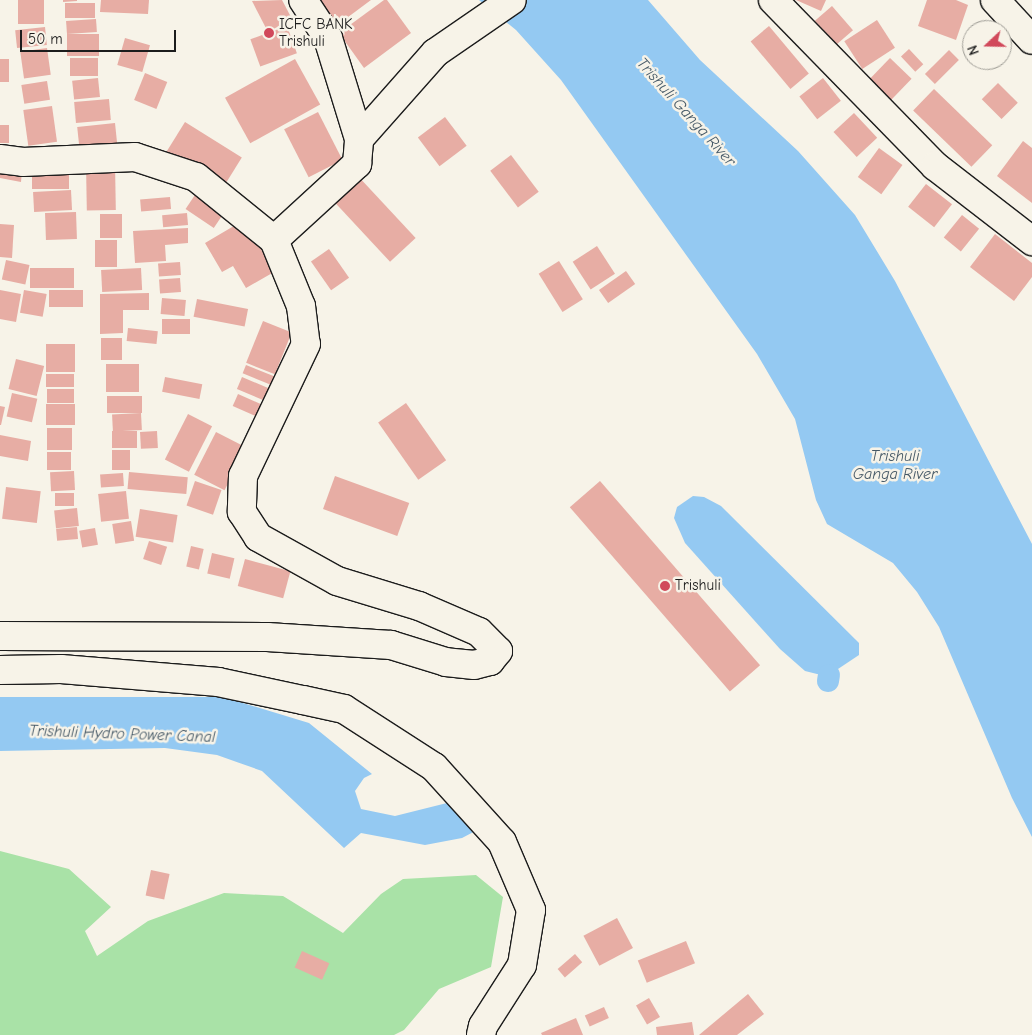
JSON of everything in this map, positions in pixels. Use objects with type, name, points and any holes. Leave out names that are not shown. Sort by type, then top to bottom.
[{"type":"street","points":[[274,240],[357,164],[359,139],[328,38],[303,0]]},
{"type":"street","points":[[359,139],[435,53],[512,0]]},
{"type":"street","points":[[773,0],[935,166],[1032,241]]},
{"type":"street","points":[[995,0],[1032,40]]},
{"type":"street","points":[[0,159],[32,162],[135,157],[196,178],[274,240],[301,306],[306,344],[243,476],[242,512],[258,537],[337,581],[419,606],[479,632],[498,651],[490,661],[474,665],[446,662],[391,645],[267,637],[0,636]]},
{"type":"street","points":[[0,670],[62,669],[218,682],[344,709],[434,767],[502,842],[531,910],[522,965],[483,1026],[481,1035]]},
{"type":"green space","points":[[0,851],[69,869],[111,907],[85,931],[97,956],[148,921],[224,893],[283,896],[343,933],[381,894],[403,879],[476,875],[503,897],[491,967],[439,989],[404,1030],[394,1035],[0,1035]]},
{"type":"water","name":"Trishuli Ganga River","points":[[479,0],[648,0],[700,60],[798,151],[855,215],[895,281],[1032,544],[1032,837],[1012,798],[939,627],[917,592],[893,563],[827,524],[816,500],[795,419],[757,354],[561,80],[516,30]]},
{"type":"water","points":[[693,496],[704,497],[721,506],[859,643],[859,655],[829,675],[805,671],[780,649],[685,543],[674,518],[677,507]]},
{"type":"water","name":"Trishuli Hydro Power Canal","points":[[0,697],[223,697],[309,723],[372,774],[364,778],[355,791],[361,809],[395,816],[459,800],[483,827],[462,838],[425,845],[361,833],[344,848],[262,771],[217,755],[165,748],[0,751]]},
{"type":"building","points":[[18,0],[44,0],[44,24],[18,24]]},
{"type":"building","points":[[63,0],[77,0],[77,1],[63,2]]},
{"type":"building","points":[[101,0],[149,0],[148,14],[100,12]]},
{"type":"building","points":[[282,0],[292,19],[268,32],[252,1]]},
{"type":"building","points":[[317,0],[371,0],[336,26]]},
{"type":"building","points":[[384,0],[387,0],[411,33],[364,68],[339,33]]},
{"type":"building","points":[[796,0],[826,0],[821,11]]},
{"type":"building","points":[[927,0],[956,0],[968,5],[956,40],[918,26]]},
{"type":"building","points":[[65,3],[95,3],[95,18],[65,18]]},
{"type":"building","points":[[832,6],[853,30],[836,45],[815,21]]},
{"type":"building","points":[[96,19],[97,32],[67,34],[66,21]]},
{"type":"building","points":[[877,20],[895,48],[862,69],[844,41]]},
{"type":"building","points":[[287,26],[297,53],[260,67],[250,39]]},
{"type":"building","points":[[769,26],[809,73],[790,89],[751,41]]},
{"type":"building","points":[[45,27],[47,45],[17,48],[15,30]]},
{"type":"building","points":[[67,34],[99,34],[99,56],[67,56]]},
{"type":"building","points":[[125,38],[150,45],[142,72],[117,65]]},
{"type":"building","points":[[47,48],[51,75],[24,78],[20,52]]},
{"type":"building","points":[[909,49],[923,64],[915,72],[901,57]]},
{"type":"building","points":[[949,50],[959,60],[935,84],[925,74]]},
{"type":"building","points":[[70,58],[98,58],[98,76],[70,76]]},
{"type":"building","points":[[890,58],[912,79],[888,103],[866,82]]},
{"type":"building","points":[[0,59],[9,59],[9,82],[0,82]]},
{"type":"building","points":[[295,59],[320,104],[250,143],[225,98]]},
{"type":"building","points":[[145,73],[167,82],[156,109],[134,100]]},
{"type":"building","points":[[98,78],[100,97],[74,100],[72,81]]},
{"type":"building","points":[[823,78],[841,101],[817,119],[799,96]]},
{"type":"building","points":[[47,81],[50,100],[24,104],[21,85]]},
{"type":"building","points":[[998,83],[1018,103],[1002,119],[982,99]]},
{"type":"building","points":[[934,89],[992,145],[971,167],[913,111]]},
{"type":"building","points":[[109,99],[111,120],[76,123],[74,102]]},
{"type":"building","points":[[52,106],[57,142],[28,146],[23,110]]},
{"type":"building","points":[[318,112],[343,160],[309,177],[284,129]]},
{"type":"building","points":[[854,113],[877,138],[857,157],[834,132]]},
{"type":"building","points":[[445,117],[467,146],[440,166],[418,137]]},
{"type":"building","points":[[185,122],[242,158],[222,189],[165,153]]},
{"type":"building","points":[[115,123],[117,143],[79,147],[77,127]]},
{"type":"building","points":[[0,125],[9,125],[9,143],[0,143]]},
{"type":"building","points":[[1023,141],[1032,148],[1032,203],[997,176]]},
{"type":"building","points":[[879,148],[902,165],[881,194],[858,177]]},
{"type":"building","points":[[511,155],[539,192],[518,207],[490,171]]},
{"type":"building","points":[[115,163],[116,210],[87,210],[86,164]]},
{"type":"building","points":[[32,166],[69,166],[69,189],[32,189]]},
{"type":"building","points":[[0,168],[22,171],[21,182],[0,178]]},
{"type":"building","points":[[357,175],[416,238],[390,262],[331,199]]},
{"type":"building","points":[[926,184],[952,204],[934,227],[908,207]]},
{"type":"building","points":[[199,189],[227,208],[214,228],[186,209]]},
{"type":"building","points":[[71,190],[72,210],[34,212],[33,192]]},
{"type":"building","points":[[170,197],[171,209],[141,212],[140,200]]},
{"type":"building","points":[[76,212],[77,239],[46,240],[45,213]]},
{"type":"building","points":[[187,213],[188,225],[163,227],[162,215]]},
{"type":"building","points":[[100,214],[122,214],[122,238],[100,238]]},
{"type":"building","points":[[962,215],[979,229],[961,251],[944,238]]},
{"type":"building","points":[[244,220],[274,272],[246,288],[233,266],[222,272],[205,243]]},
{"type":"building","points":[[0,224],[14,225],[12,258],[0,257]]},
{"type":"building","points":[[188,228],[188,243],[165,245],[166,261],[135,263],[133,231]]},
{"type":"building","points":[[995,234],[1032,263],[1032,277],[1014,301],[970,267]]},
{"type":"building","points":[[95,240],[117,240],[117,267],[95,267]]},
{"type":"building","points":[[597,246],[615,274],[591,289],[573,262]]},
{"type":"building","points":[[329,249],[349,278],[331,290],[311,262]]},
{"type":"building","points":[[6,260],[29,265],[25,285],[2,280]]},
{"type":"building","points":[[559,261],[583,299],[562,312],[539,274]]},
{"type":"building","points":[[180,262],[181,275],[159,277],[158,264]]},
{"type":"building","points":[[30,268],[74,268],[74,288],[30,288]]},
{"type":"building","points":[[141,268],[142,290],[102,292],[101,270]]},
{"type":"building","points":[[626,271],[635,284],[608,303],[599,290]]},
{"type":"building","points":[[180,278],[181,292],[160,293],[159,279]]},
{"type":"building","points":[[0,290],[21,294],[16,322],[0,319]]},
{"type":"building","points":[[24,290],[47,294],[43,317],[20,313]]},
{"type":"building","points":[[49,290],[83,290],[83,307],[49,307]]},
{"type":"building","points":[[149,293],[149,310],[123,310],[123,333],[100,334],[100,294]]},
{"type":"building","points":[[162,298],[186,300],[185,316],[161,314]]},
{"type":"building","points":[[197,299],[248,309],[245,327],[194,317]]},
{"type":"building","points":[[162,319],[190,319],[190,334],[162,334]]},
{"type":"building","points":[[263,321],[292,333],[275,374],[246,363]]},
{"type":"building","points":[[128,328],[158,331],[156,344],[127,341]]},
{"type":"building","points":[[101,338],[122,338],[122,360],[101,360]]},
{"type":"building","points":[[46,344],[75,344],[75,372],[46,372]]},
{"type":"building","points":[[16,359],[44,366],[37,396],[9,389]]},
{"type":"building","points":[[106,364],[139,364],[139,392],[106,392]]},
{"type":"building","points":[[246,365],[278,378],[275,386],[243,373]]},
{"type":"building","points":[[46,374],[74,374],[74,387],[46,387]]},
{"type":"building","points":[[165,377],[202,384],[199,399],[162,392]]},
{"type":"building","points":[[242,377],[275,391],[270,403],[237,389]]},
{"type":"building","points":[[47,389],[74,389],[74,403],[47,403]]},
{"type":"building","points":[[12,393],[37,399],[32,422],[7,416]]},
{"type":"building","points":[[238,394],[270,408],[265,420],[233,406]]},
{"type":"building","points":[[107,396],[142,396],[142,413],[107,413]]},
{"type":"building","points":[[406,403],[446,460],[418,480],[378,423]]},
{"type":"building","points":[[46,404],[75,404],[75,425],[46,425]]},
{"type":"building","points":[[0,406],[5,407],[1,425],[0,425]]},
{"type":"building","points":[[141,413],[142,430],[113,431],[112,415]]},
{"type":"building","points":[[188,414],[212,426],[189,472],[165,459]]},
{"type":"building","points":[[47,428],[72,428],[72,450],[47,450]]},
{"type":"building","points":[[112,431],[137,431],[137,448],[112,448]]},
{"type":"building","points":[[157,431],[158,448],[141,449],[140,432]]},
{"type":"building","points":[[216,432],[246,447],[225,490],[194,475]]},
{"type":"building","points":[[0,435],[31,441],[28,461],[0,456]]},
{"type":"building","points":[[112,450],[130,450],[130,470],[112,470]]},
{"type":"building","points":[[47,452],[71,452],[71,470],[47,470]]},
{"type":"building","points":[[74,471],[75,490],[51,491],[50,472]]},
{"type":"building","points":[[129,472],[188,477],[186,494],[128,489]]},
{"type":"building","points":[[123,473],[124,486],[101,488],[100,475]]},
{"type":"building","points":[[335,476],[409,503],[397,536],[323,509]]},
{"type":"building","points":[[195,481],[221,490],[213,515],[187,506]]},
{"type":"building","name":"Trishuli","points":[[600,481],[760,665],[730,691],[570,507]]},
{"type":"building","points":[[6,487],[41,491],[37,523],[2,519]]},
{"type":"building","points":[[126,491],[129,519],[101,522],[98,494]]},
{"type":"building","points":[[55,493],[74,493],[74,506],[55,506]]},
{"type":"building","points":[[77,508],[79,526],[56,528],[54,510]]},
{"type":"building","points":[[140,509],[178,515],[173,543],[136,537]]},
{"type":"building","points":[[131,521],[134,541],[115,544],[112,524]]},
{"type":"building","points":[[77,527],[78,539],[57,541],[56,529]]},
{"type":"building","points":[[95,528],[98,545],[82,548],[79,531]]},
{"type":"building","points":[[149,541],[167,547],[161,565],[143,559]]},
{"type":"building","points":[[191,546],[204,549],[199,569],[186,566]]},
{"type":"building","points":[[212,553],[234,558],[230,579],[207,573]]},
{"type":"building","points":[[245,559],[290,571],[283,598],[238,586]]},
{"type":"building","points":[[151,870],[170,874],[164,899],[146,895]]},
{"type":"building","points":[[617,918],[633,948],[599,966],[583,936]]},
{"type":"building","points":[[686,941],[695,963],[647,983],[638,960]]},
{"type":"building","points":[[302,951],[329,963],[322,980],[295,967]]},
{"type":"building","points":[[575,954],[582,962],[565,977],[558,969]]},
{"type":"building","points":[[748,994],[764,1014],[737,1035],[699,1035]]},
{"type":"building","points":[[649,998],[660,1017],[647,1025],[636,1006]]},
{"type":"building","points":[[604,1007],[609,1018],[590,1027],[585,1016]]},
{"type":"building","points":[[576,1018],[583,1035],[542,1035],[541,1033]]},
{"type":"building","points":[[692,1022],[694,1035],[657,1035],[656,1027]]},
{"type":"waterway","points":[[828,681],[829,675]]},
{"type":"place","name":"ICFC BANK Trishuli","points":[[269,33]]},
{"type":"place","name":"Trishuli","points":[[665,586]]}]
